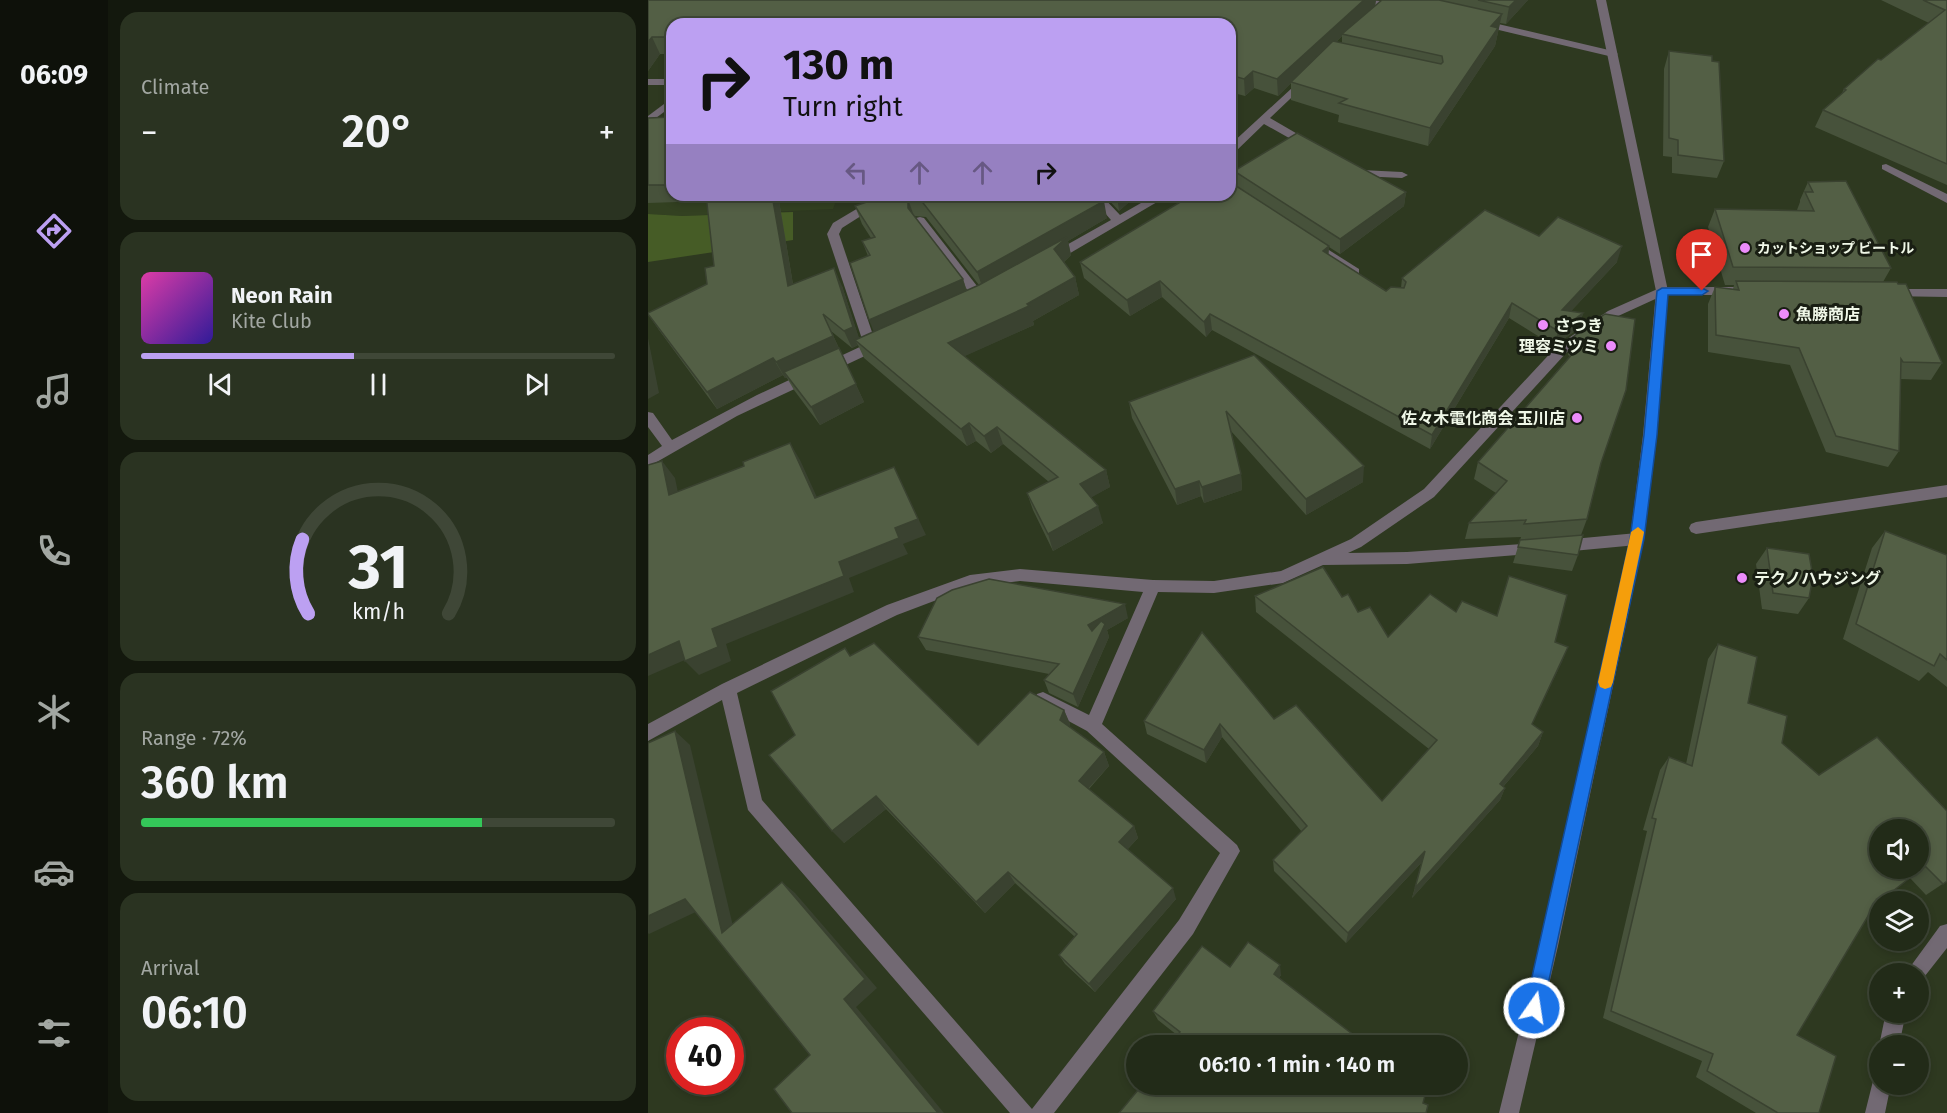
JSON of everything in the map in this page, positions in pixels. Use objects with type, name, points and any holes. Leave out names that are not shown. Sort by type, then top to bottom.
[{"type":"street","points":[[1352,0],[1391,1],[1413,8]]},
{"type":"street","points":[[1509,1113],[1549,946],[1637,539],[1650,435],[1662,291],[1601,0]]},
{"type":"street","points":[[1373,17],[1391,1]]},
{"type":"street","points":[[1470,21],[1613,54]]},
{"type":"street","points":[[1236,146],[1313,71]]},
{"type":"street","points":[[648,82],[666,82]]},
{"type":"street","points":[[648,121],[666,106]]},
{"type":"street","points":[[1264,120],[1321,152]]},
{"type":"street","points":[[1340,162],[1359,173],[1402,175]]},
{"type":"street","points":[[1886,168],[1947,199]]},
{"type":"street","points":[[871,347],[833,234],[837,226],[878,201]]},
{"type":"street","points":[[1101,201],[1119,221]]},
{"type":"street","points":[[1038,267],[1153,201]]},
{"type":"street","points":[[920,221],[980,298]]},
{"type":"street","points":[[1298,234],[1367,279]]},
{"type":"street","points":[[648,733],[728,689],[892,610],[970,581],[1020,575],[1153,586],[1214,586],[1283,577],[1356,543],[1429,493],[1562,349],[1612,314],[1662,291],[1749,292]]},
{"type":"street","points":[[1878,293],[1947,293]]},
{"type":"street","points":[[648,462],[670,447],[788,385],[893,337]]},
{"type":"street","points":[[648,417],[670,447]]},
{"type":"street","points":[[1696,528],[1947,491]]},
{"type":"street","points":[[1319,561],[1407,558],[1637,539]]},
{"type":"street","points":[[1093,726],[1153,586]]},
{"type":"street","points":[[728,689],[754,804],[1023,1113]]},
{"type":"street","points":[[1041,1113],[1186,927],[1231,851],[1093,726],[1043,699]]},
{"type":"street","points":[[1923,963],[1947,933]]},
{"type":"street","points":[[1875,1113],[1879,1095]]},
{"type":"shaded area","points":[[648,136],[666,180],[666,201],[836,201],[833,209],[682,216],[648,214]]},
{"type":"shaded area","points":[[793,212],[793,240],[648,262],[648,214],[682,216]]},
{"type":"building","points":[[648,0],[1364,0],[1277,79],[1253,71],[1244,79],[1236,77],[1236,18],[666,18],[666,37],[652,37],[648,42]]},
{"type":"building","points":[[1382,0],[1439,0],[1502,14],[1491,26],[1498,28],[1430,128],[1339,103],[1347,99],[1291,82],[1333,41],[1441,64],[1442,56],[1342,34]]},
{"type":"building","points":[[1478,0],[1516,0],[1509,7]]},
{"type":"building","points":[[1923,0],[1947,0],[1947,164],[1823,110],[1878,59],[1881,60],[1945,10]]},
{"type":"building","points":[[1669,51],[1712,56],[1712,61],[1719,62],[1724,161],[1678,155],[1678,140],[1669,138]]},
{"type":"building","points":[[666,117],[666,185],[648,185],[648,118]]},
{"type":"building","points":[[1297,133],[1406,192],[1340,239],[1236,172],[1236,170]]},
{"type":"building","points":[[1846,181],[1891,268],[1733,267],[1715,209],[1814,211],[1805,192],[1813,192],[1808,182]]},
{"type":"building","points":[[1236,186],[1329,246],[1323,251],[1386,291],[1391,287],[1404,288],[1406,282],[1402,278],[1485,210],[1539,236],[1558,217],[1622,246],[1562,310],[1583,313],[1558,331],[1512,303],[1432,435],[1210,314],[1204,322],[1160,281],[1127,300],[1080,262],[1182,201],[1236,201]]},
{"type":"building","points":[[707,201],[773,201],[788,286],[834,268],[853,327],[844,331],[823,314],[833,336],[776,362],[773,358],[707,392],[648,313],[707,284],[705,268],[714,266]]},
{"type":"building","points":[[870,201],[908,201],[908,208],[963,279],[869,320],[850,263],[870,255],[862,241],[875,237],[855,206]]},
{"type":"building","points":[[922,201],[1104,201],[977,272]]},
{"type":"building","points":[[1067,237],[1054,249],[1075,277],[1027,304],[1029,306],[948,343],[1106,470],[1080,484],[1098,506],[1048,534],[1027,493],[1058,477],[997,427],[984,436],[969,423],[961,429],[855,340],[979,285]]},
{"type":"building","points":[[1736,281],[1897,282],[1906,284],[1942,363],[1903,362],[1901,359],[1899,451],[1836,436],[1799,348],[1716,335],[1715,287],[1739,290]]},
{"type":"building","points":[[1605,314],[1635,319],[1626,390],[1601,463],[1587,519],[1524,524],[1526,520],[1469,523],[1507,481],[1478,462],[1582,343],[1573,337]]},
{"type":"building","points":[[839,348],[856,384],[811,407],[784,372]]},
{"type":"building","points":[[1254,355],[1364,466],[1306,499],[1226,411],[1241,474],[1202,487],[1199,481],[1175,489],[1129,402]]},
{"type":"building","points":[[790,443],[815,498],[894,467],[918,519],[895,528],[899,538],[839,562],[844,576],[712,629],[718,647],[685,661],[679,641],[648,655],[648,465],[662,461],[669,495],[744,466],[743,462]]},
{"type":"building","points":[[1885,531],[1947,555],[1947,660],[1940,654],[1934,666],[1856,624]]},
{"type":"building","points":[[1583,535],[1578,555],[1518,547],[1520,540]]},
{"type":"building","points":[[1767,548],[1809,554],[1813,577],[1809,598],[1773,593]]},
{"type":"building","points":[[1323,567],[1342,597],[1348,594],[1358,612],[1370,607],[1388,637],[1430,594],[1456,612],[1462,601],[1497,616],[1509,576],[1567,595],[1555,642],[1568,647],[1532,724],[1543,732],[1500,784],[1505,788],[1415,888],[1425,851],[1348,933],[1273,860],[1307,826],[1220,724],[1204,750],[1144,721],[1202,632],[1274,719],[1296,705],[1382,801],[1437,740],[1255,596]]},
{"type":"building","points":[[989,579],[1125,604],[1088,625],[1092,631],[1101,621],[1105,624],[1073,694],[1044,680],[1059,664],[918,637],[937,598],[952,590]]},
{"type":"building","points":[[874,643],[978,745],[1030,692],[1064,710],[1060,720],[1104,752],[1079,781],[1134,826],[1119,842],[1173,888],[1089,984],[1059,955],[1077,934],[1008,872],[976,902],[876,796],[832,831],[769,755],[795,735],[771,691],[845,648],[850,656]]},
{"type":"building","points":[[1718,644],[1757,657],[1748,703],[1787,716],[1782,743],[1819,775],[1877,737],[1947,811],[1947,881],[1943,884],[1929,870],[1929,819],[1869,819],[1869,879],[1908,879],[1893,891],[1869,891],[1869,914],[1797,1035],[1836,1056],[1819,1113],[1778,1113],[1707,1071],[1713,1054],[1611,1011],[1656,819],[1652,818],[1669,757],[1692,766]]},
{"type":"building","points":[[675,731],[722,933],[782,882],[865,979],[844,999],[938,1113],[792,1113],[774,1089],[810,1055],[685,899],[648,916],[648,743]]},
{"type":"building","points":[[1248,942],[1280,965],[1274,974],[1354,1035],[1178,1035],[1180,1032],[1153,1011],[1202,946],[1230,967]]},
{"type":"building","points":[[1134,1095],[1425,1095],[1423,1103],[1428,1105],[1426,1113],[1119,1113]]},
{"type":"slow traffic","points":[[1605,682],[1638,532]]},
{"type":"place","name":"カットショップ ビートル","points":[[1745,248]]},
{"type":"place","name":"魚勝商店","points":[[1784,314]]},
{"type":"place","name":"さつき","points":[[1543,325]]},
{"type":"place","name":"理容ミツミ","points":[[1611,346]]},
{"type":"place","name":"佐々木電化商会 玉川店","points":[[1577,418]]},
{"type":"place","name":"テクノハウジング","points":[[1742,578]]},
{"type":"route","points":[[1534,1008],[1637,539],[1650,435],[1662,291],[1702,291]]}]
